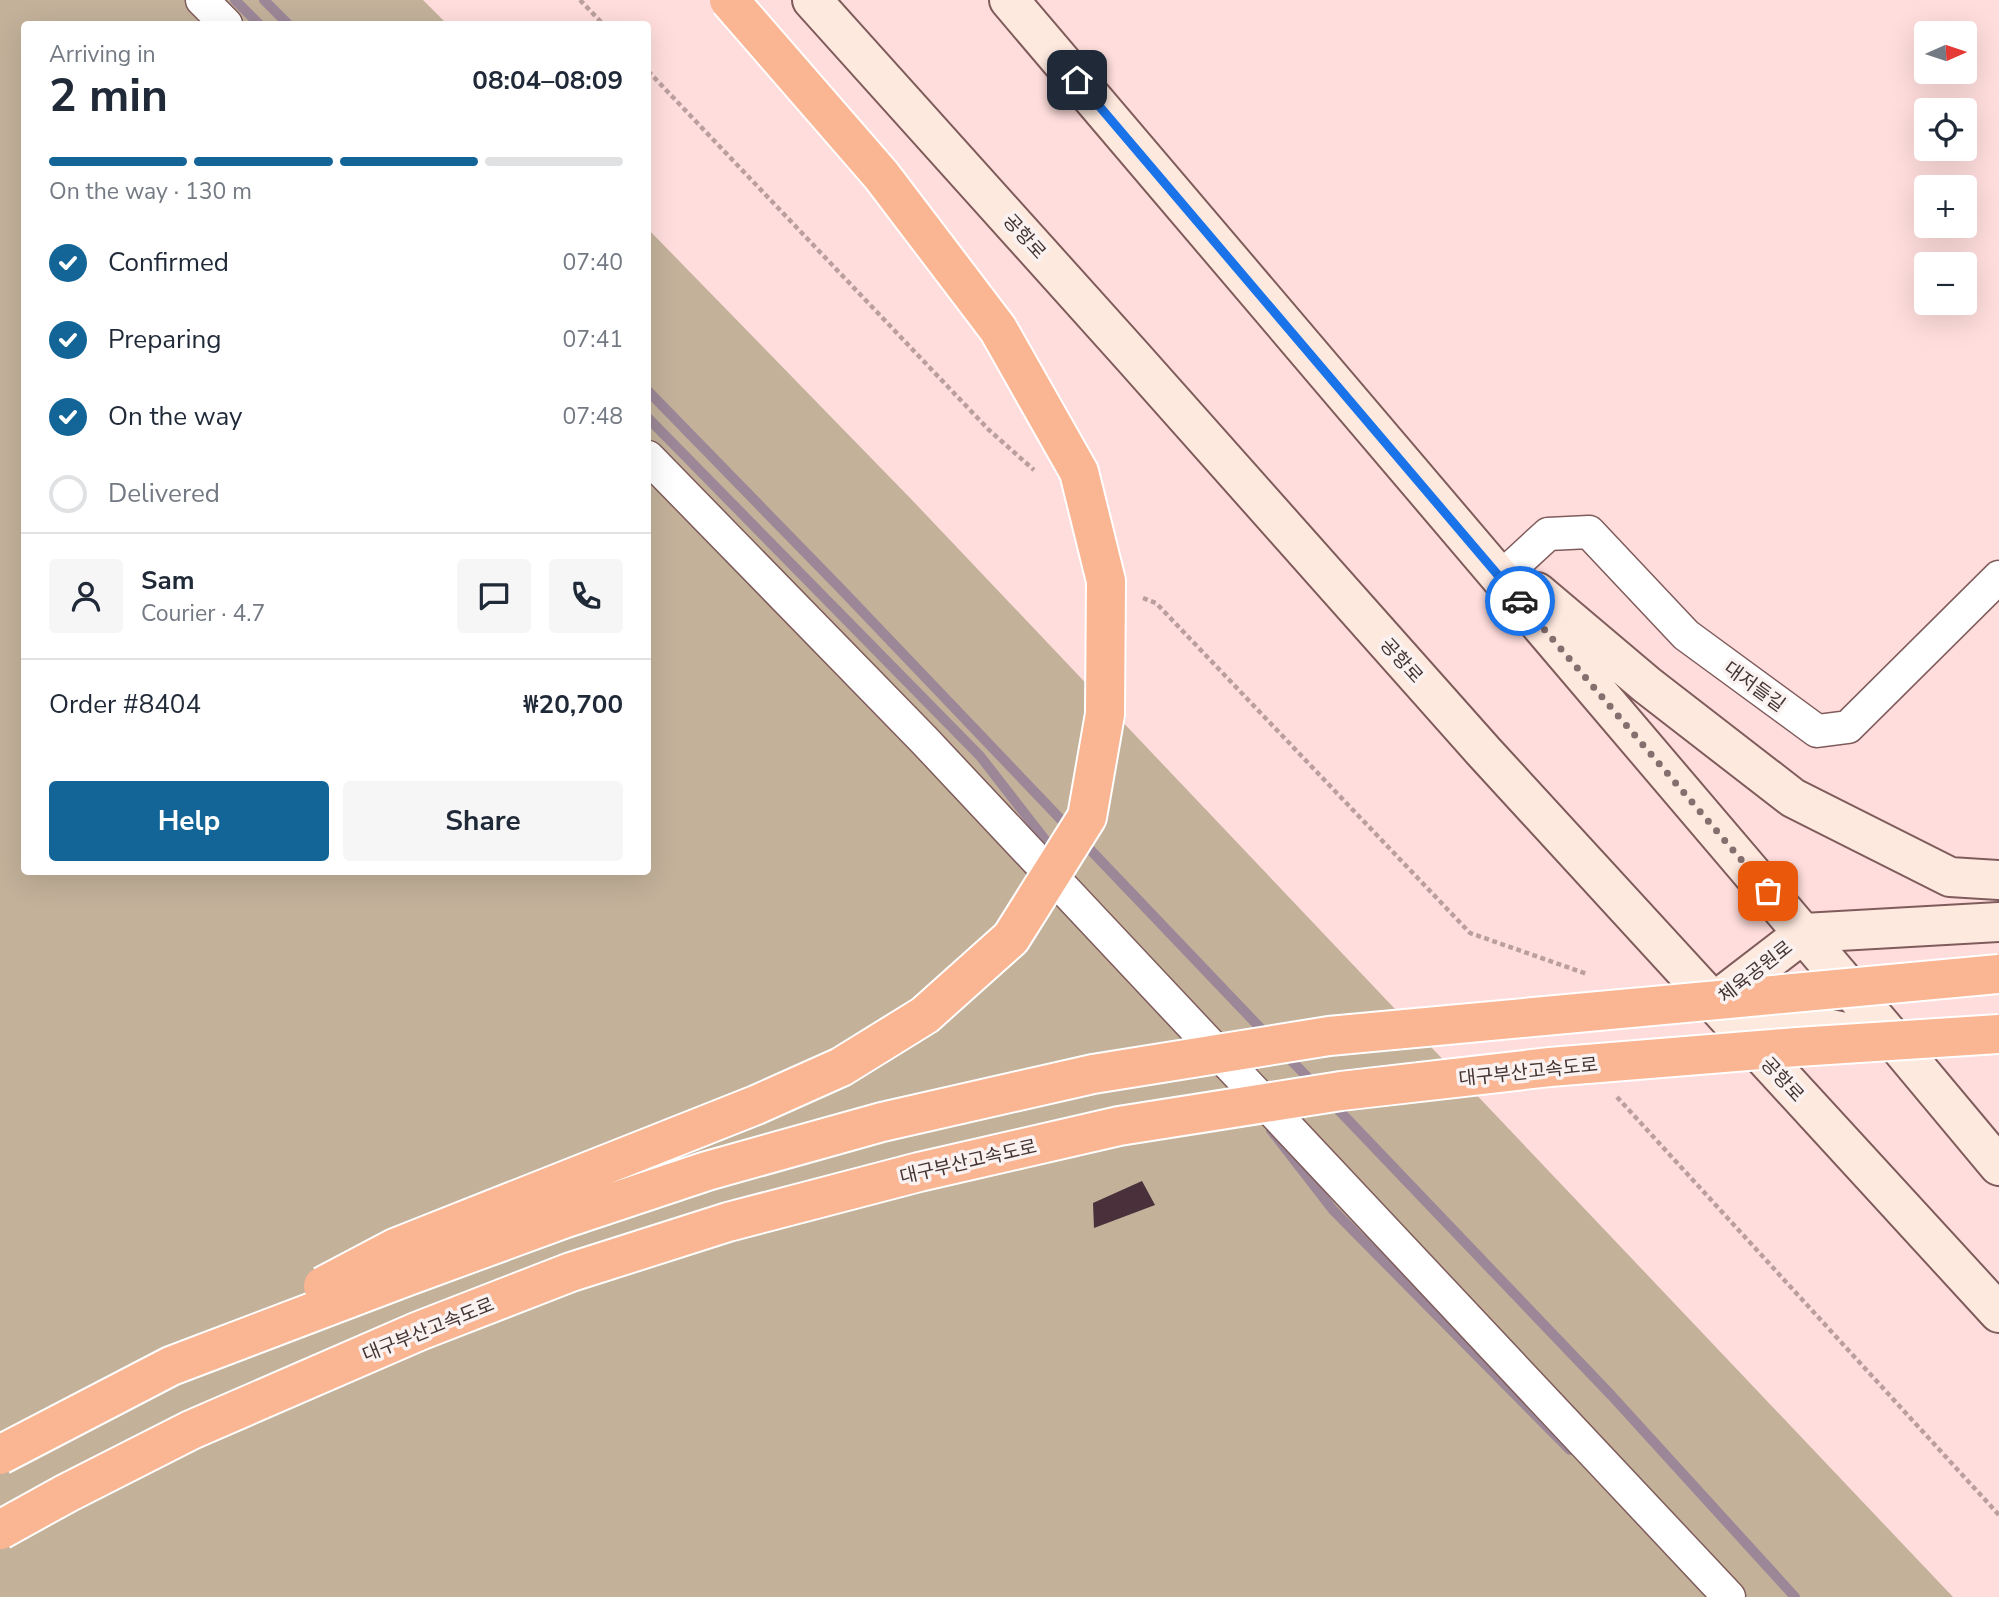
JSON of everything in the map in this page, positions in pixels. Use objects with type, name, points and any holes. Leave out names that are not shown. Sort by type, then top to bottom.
[{"type":"highway","points":[[0,1455],[395,1248],[756,1105],[841,1066],[926,1015],[1011,938],[1087,817],[1105,714],[1106,581],[1079,472],[998,329],[881,175],[729,0]]},
{"type":"highway","points":[[171,1366],[566,1218],[707,1171],[882,1122],[1093,1074],[1329,1036],[1999,974]]},
{"type":"highway","name":"대구부산고속도로","points":[[0,1530],[191,1430],[419,1331],[571,1272],[728,1222],[919,1172],[1119,1126],[1341,1091],[1550,1067],[1797,1047],[1999,1035]]},
{"type":"main road","name":"공항로","points":[[812,0],[1494,763],[1999,1313]]},
{"type":"main road","points":[[1009,0],[1804,933],[1999,1166]]},
{"type":"main road","points":[[1448,516],[1647,685],[1793,798],[1950,877],[1999,880]]},
{"type":"main road","name":"체육공원로","points":[[1713,1003],[1804,933],[1999,922]]},
{"type":"main road","name":"체육공원로","points":[[1713,1003],[1898,1044],[1999,1035]]},
{"type":"street","points":[[202,0],[223,21]]},
{"type":"street","points":[[651,460],[924,740],[1729,1597]]},
{"type":"street","name":"대저들길","points":[[1510,569],[1548,534],[1589,532],[1686,635],[1817,731],[1848,727],[1999,577]]},
{"type":"path","points":[[580,0],[600,21]]},
{"type":"path","points":[[651,74],[989,430],[1034,470],[1041,481]]},
{"type":"path","points":[[1133,594],[1156,603],[1470,933],[1586,974],[1589,986]]},
{"type":"path","points":[[1612,1091],[1999,1515]]},
{"type":"shaded area","points":[[0,0],[423,0],[444,21],[21,21],[21,875],[651,875],[651,232],[912,500],[1953,1597],[0,1597]]},
{"type":"building","points":[[1142,1181],[1155,1205],[1094,1228],[1093,1203]]},
{"type":"waterway","points":[[235,0],[256,21]]},
{"type":"waterway","points":[[264,0],[285,21]]},
{"type":"waterway","points":[[651,394],[1070,829]]},
{"type":"waterway","points":[[651,421],[980,756],[1057,855]]},
{"type":"waterway","points":[[1081,840],[1268,1036]]},
{"type":"waterway","points":[[1284,1053],[1317,1087]]},
{"type":"waterway","points":[[1330,1101],[1611,1395],[1795,1597]]},
{"type":"waterway","points":[[1271,1130],[1333,1210],[1570,1450]]},
{"type":"way so far","points":[[1520,601],[1768,891]]},
{"type":"route","points":[[1077,80],[1520,601]]}]
